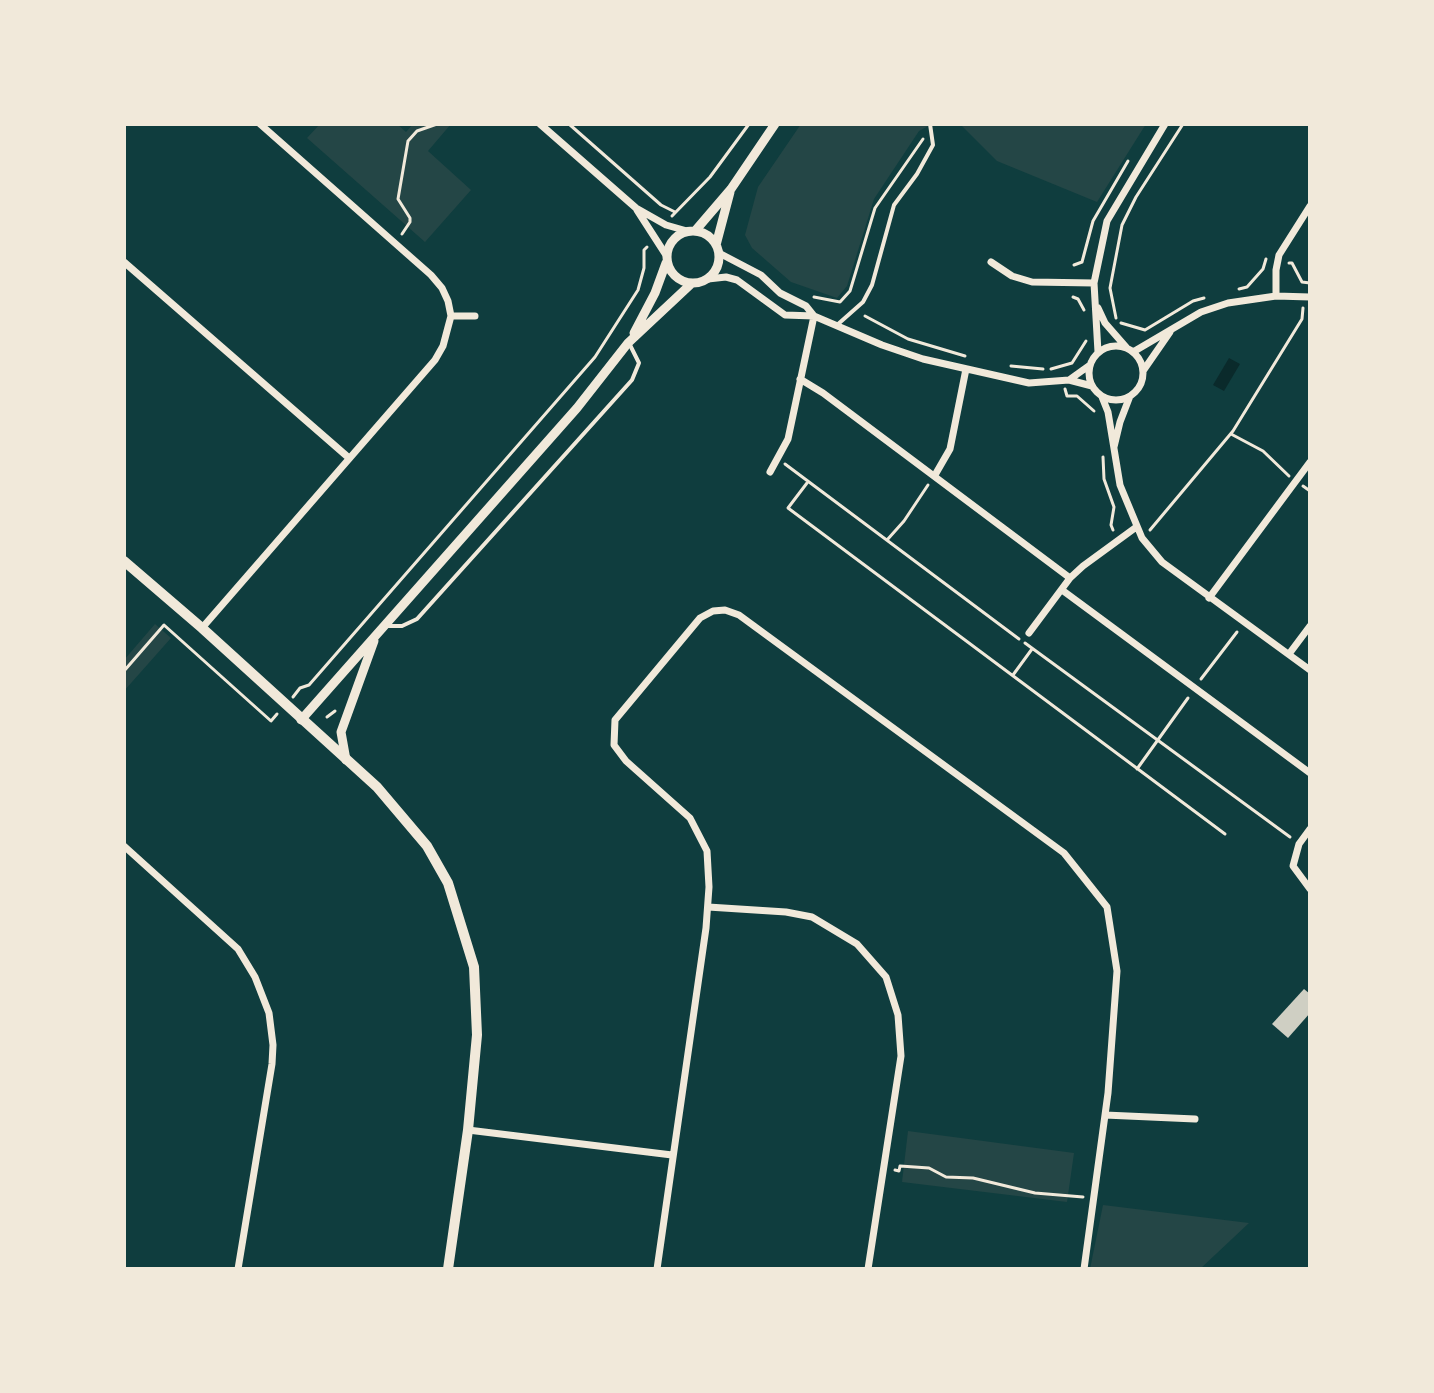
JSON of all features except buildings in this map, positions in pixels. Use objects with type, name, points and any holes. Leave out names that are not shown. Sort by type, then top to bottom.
[{"type":"main road","points":[[124,561],[377,787],[427,846],[448,883],[474,967],[476,1007],[475,1069],[448,1269]]},
{"type":"street","points":[[202,628],[435,360],[443,346],[451,316],[442,288],[260,124]]},
{"type":"street","points":[[540,124],[636,208],[666,225],[711,238],[717,249],[761,275],[780,293],[806,306],[814,316]]},
{"type":"street","points":[[628,343],[655,293],[673,240],[691,231],[731,189],[775,124]]},
{"type":"street","points":[[1066,380],[1090,364],[1098,352],[1101,322],[1094,283],[1107,221],[1165,124]]},
{"type":"street","points":[[708,279],[717,267],[717,249],[731,189]]},
{"type":"street","points":[[1276,296],[1278,261],[1310,206]]},
{"type":"street","points":[[636,208],[675,278],[691,284]]},
{"type":"street","points":[[124,262],[349,458]]},
{"type":"street","points":[[991,262],[1012,276],[1032,282],[1094,283]]},
{"type":"street","points":[[301,720],[577,408],[628,343],[691,284],[726,277],[737,280],[785,315],[814,316],[909,355],[1029,383],[1066,380],[1092,386]]},
{"type":"street","points":[[1098,352],[1112,346],[1130,350],[1201,312],[1228,303],[1276,296],[1306,297]]},
{"type":"street","points":[[451,316],[475,316]]},
{"type":"street","points":[[770,472],[788,439],[814,316]]},
{"type":"street","points":[[1101,322],[1130,350],[1143,371]]},
{"type":"street","points":[[1113,454],[1130,396],[1140,385],[1143,371],[1171,330]]},
{"type":"street","points":[[1090,364],[1089,379],[1108,412],[1113,454],[1135,528],[1142,538],[1162,562],[1310,670]]},
{"type":"street","points":[[935,475],[950,449],[966,369]]},
{"type":"street","points":[[800,379],[935,475],[1070,578]]},
{"type":"street","points":[[1102,397],[1116,401],[1130,396]]},
{"type":"street","points":[[1209,598],[1310,462]]},
{"type":"street","points":[[1029,633],[1070,578],[1135,528]]},
{"type":"street","points":[[1062,590],[1310,773]]},
{"type":"street","points":[[657,1269],[708,907],[707,851],[690,818],[626,761],[614,745],[615,720],[700,618],[713,611],[725,610],[739,615],[1064,853],[1107,907],[1117,971],[1105,1115],[1084,1269]]},
{"type":"street","points":[[1289,654],[1310,626]]},
{"type":"street","points":[[346,760],[341,732],[381,630]]},
{"type":"street","points":[[1310,829],[1299,844],[1293,866],[1310,889]]},
{"type":"street","points":[[124,846],[230,941],[255,977],[269,1013],[272,1064],[238,1269]]},
{"type":"street","points":[[708,907],[786,912],[812,917],[857,944],[886,977],[898,1015],[901,1056],[868,1269]]},
{"type":"street","points":[[1105,1115],[1195,1119]]},
{"type":"street","points":[[468,1130],[672,1155]]},
{"type":"lane","points":[[837,325],[863,302],[872,285],[894,205],[933,145],[930,124]]},
{"type":"lane","points":[[381,630],[417,619],[632,380],[639,363],[628,343]]},
{"type":"path","points":[[394,243],[410,222],[398,199],[408,141],[417,131],[437,124]]},
{"type":"path","points":[[569,124],[661,205],[675,212],[710,177],[749,124]]},
{"type":"path","points":[[1183,124],[1136,197],[1122,225],[1110,288],[1119,323],[1145,330],[1205,297]]},
{"type":"path","points":[[806,294],[840,302],[850,291],[875,208],[923,138]]},
{"type":"path","points":[[300,688],[309,685],[595,357],[638,290],[644,250]]},
{"type":"path","points":[[1233,290],[1247,287],[1263,269],[1265,259],[1292,263],[1302,282],[1310,283]]},
{"type":"path","points":[[1073,297],[1083,307],[1085,326],[1116,318]]},
{"type":"path","points":[[1142,538],[1231,434],[1302,319],[1306,297]]},
{"type":"path","points":[[865,316],[908,339],[971,357]]},
{"type":"path","points":[[1007,365],[1050,369],[1072,363],[1087,338]]},
{"type":"path","points":[[1066,380],[1067,396],[1077,396],[1099,415]]},
{"type":"path","points":[[1231,434],[1263,451],[1289,476]]},
{"type":"path","points":[[1102,448],[1104,479],[1114,507],[1111,525],[1118,540]]},
{"type":"path","points":[[778,458],[1299,844]]},
{"type":"path","points":[[886,541],[904,521],[935,475]]},
{"type":"path","points":[[808,483],[788,508],[1225,834]]},
{"type":"path","points":[[124,671],[164,625],[271,721]]},
{"type":"path","points":[[1198,682],[1237,632]]},
{"type":"path","points":[[1013,675],[1032,649]]},
{"type":"path","points":[[1137,769],[1176,718],[1190,693]]},
{"type":"path","points":[[327,708],[331,714]]},
{"type":"path","points":[[884,1168],[899,1171],[900,1166],[929,1168],[946,1177],[962,1180],[973,1178],[1035,1193],[1093,1198]]},
{"type":"shaded area","points":[[320,124],[397,124],[406,132],[413,124],[451,124],[428,151],[471,190],[425,242],[307,138]]},
{"type":"shaded area","points":[[801,124],[932,124],[919,131],[874,199],[847,286],[837,298],[791,282],[752,248],[745,235],[758,187]]},
{"type":"shaded area","points":[[960,124],[1146,124],[1097,202],[997,161]]},
{"type":"shaded area","points":[[1229,358],[1240,364],[1224,391],[1213,385]]},
{"type":"shaded area","points":[[155,624],[171,638],[124,691],[124,660]]},
{"type":"shaded area","points":[[908,1131],[1074,1153],[1067,1202],[902,1182]]},
{"type":"shaded area","points":[[1103,1205],[1249,1223],[1200,1269],[1090,1269]]}]
